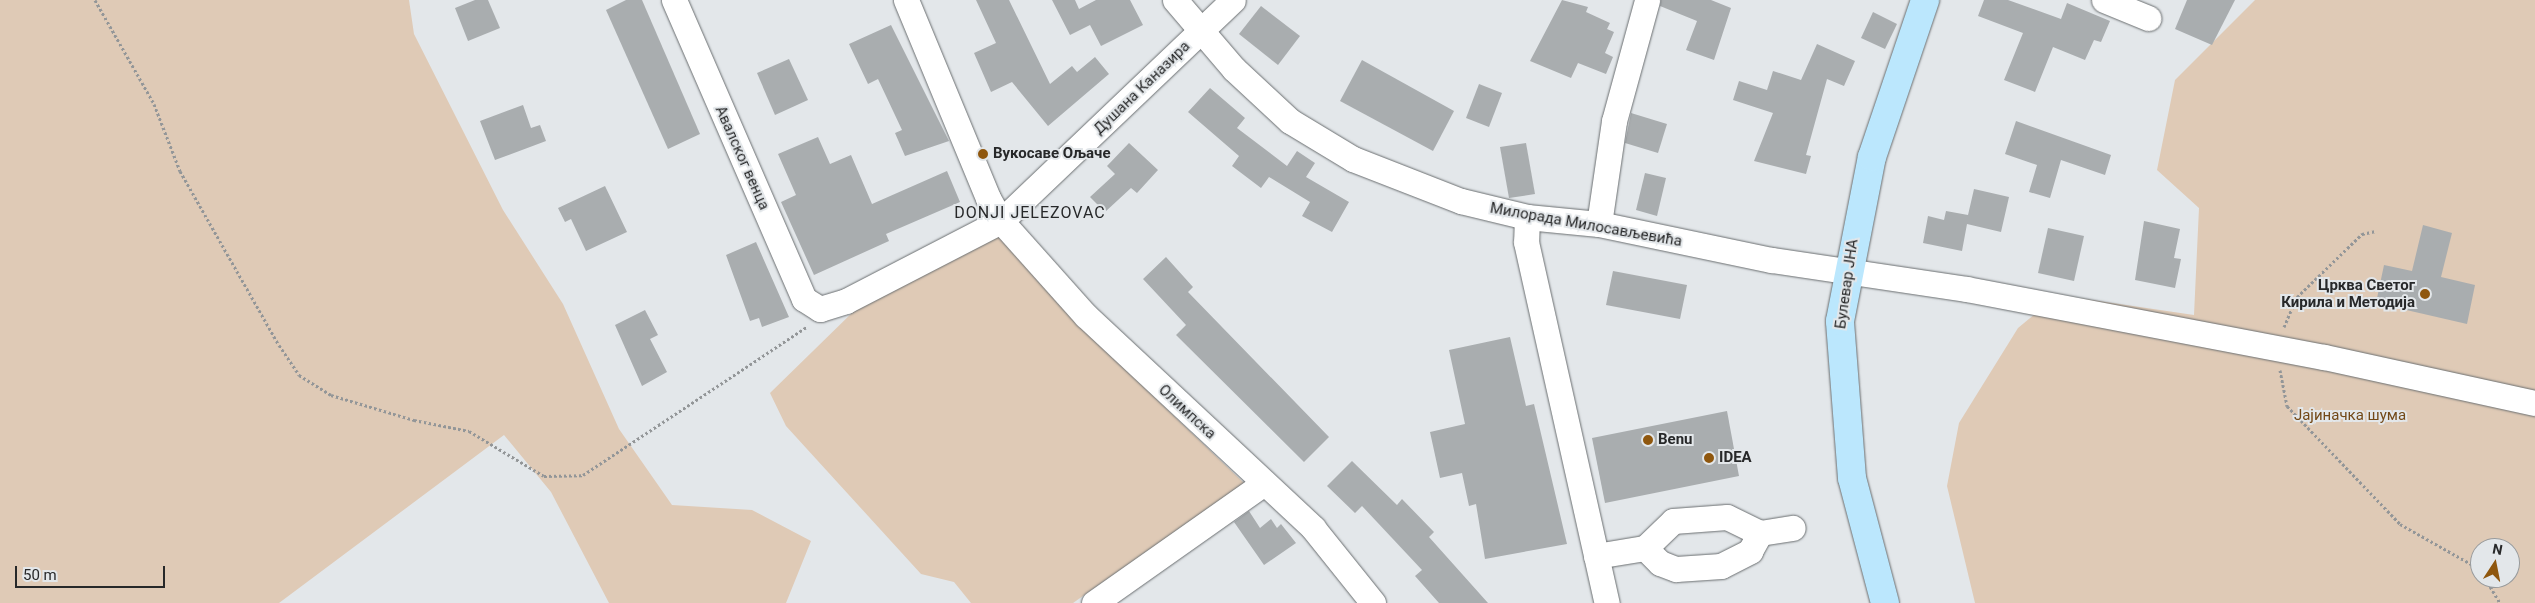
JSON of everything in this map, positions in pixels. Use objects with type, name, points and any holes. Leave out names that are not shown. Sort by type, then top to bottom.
[{"type":"main road","name":"Булевар ЈНА","points":[[1885,603],[1858,507],[1844,416],[1840,321],[1847,272],[1880,127],[1925,0]]},
{"type":"street","name":"Авалског венца","points":[[674,0],[804,299],[820,309]]},
{"type":"street","name":"Олимпска","points":[[906,0],[988,198],[1001,221],[1086,316],[1312,528],[1373,603]]},
{"type":"street","name":"Милорада Милосављевића","points":[[1174,0],[1200,32],[1265,100],[1317,140],[1410,185],[1527,217],[1599,224],[1847,272],[1967,289],[2275,348],[2535,403]]},
{"type":"street","name":"Душана Каназира","points":[[820,309],[846,301],[1001,221],[1233,0]]},
{"type":"street","points":[[1599,224],[1614,121],[1647,0]]},
{"type":"street","points":[[2104,0],[2148,18]]},
{"type":"street","points":[[1527,217],[1526,242],[1607,603]]},
{"type":"street","points":[[1094,603],[1264,484]]},
{"type":"street","points":[[1596,556],[1645,548],[1673,521],[1727,517],[1760,533],[1793,528]]},
{"type":"street","points":[[1645,548],[1660,563],[1676,569],[1721,566],[1750,551],[1760,533]]},
{"type":"path","points":[[96,0],[154,104],[180,171],[279,345],[299,375],[331,395],[414,420],[469,431],[544,476],[583,475],[811,324],[820,309]]},
{"type":"path","points":[[2376,231],[2362,234],[2297,297],[2275,348],[2287,406],[2400,524],[2470,563]]},
{"type":"path","points":[[2491,588],[2500,603]]},
{"type":"green space","points":[[0,0],[409,0],[414,34],[503,210],[563,304],[619,429],[672,505],[752,510],[811,541],[786,603],[609,603],[551,492],[504,435],[279,603],[0,603]]},
{"type":"green space","name":"Јајиначка шума","points":[[2255,0],[2535,0],[2535,603],[1975,603],[1947,486],[1959,423],[2018,328],[2058,295],[2194,315],[2199,208],[2157,170],[2175,80]]},
{"type":"green space","points":[[998,235],[1077,323],[1244,483],[1073,603],[971,603],[954,582],[921,574],[786,426],[770,393],[856,309]]},
{"type":"building","points":[[475,0],[488,0],[500,28],[468,41],[455,8]]},
{"type":"building","points":[[626,0],[642,0],[700,134],[668,149],[606,10]]},
{"type":"building","points":[[976,0],[1009,0],[1050,84],[1072,66],[1077,72],[1095,57],[1109,74],[1048,126],[1012,82],[991,92],[974,53],[996,43]]},
{"type":"building","points":[[1052,0],[1075,0],[1079,9],[1096,0],[1130,0],[1143,25],[1101,46],[1090,25],[1070,35]]},
{"type":"building","points":[[1562,0],[1588,7],[1586,12],[1610,23],[1607,29],[1614,32],[1605,53],[1613,57],[1606,74],[1578,63],[1571,78],[1530,61]]},
{"type":"building","points":[[1661,0],[1711,0],[1731,8],[1714,60],[1686,50],[1697,21],[1660,6]]},
{"type":"building","points":[[1984,0],[2008,0],[2061,19],[2067,3],[2110,21],[2101,42],[2094,40],[2085,60],[2053,47],[2035,92],[2004,80],[2023,33],[1978,16]]},
{"type":"building","points":[[2187,0],[2235,0],[2212,45],[2175,29]]},
{"type":"building","points":[[1261,6],[1300,36],[1278,65],[1239,34]]},
{"type":"building","points":[[1873,12],[1897,24],[1885,49],[1861,38]]},
{"type":"building","points":[[891,25],[949,141],[905,156],[895,133],[902,130],[878,79],[868,84],[849,44]]},
{"type":"building","points":[[1817,44],[1855,61],[1844,86],[1827,79],[1806,155],[1811,156],[1806,174],[1754,161],[1773,113],[1733,100],[1739,81],[1767,90],[1773,71],[1801,80]]},
{"type":"building","points":[[789,59],[808,100],[775,115],[757,73]]},
{"type":"building","points":[[1362,60],[1454,111],[1433,151],[1340,101]]},
{"type":"building","points":[[1479,84],[1502,93],[1489,127],[1466,118]]},
{"type":"building","points":[[1210,88],[1245,118],[1237,128],[1287,166],[1297,151],[1315,163],[1306,177],[1349,202],[1332,232],[1302,216],[1310,202],[1269,177],[1261,188],[1232,166],[1239,156],[1188,112]]},
{"type":"building","points":[[523,105],[531,128],[540,125],[546,141],[495,160],[480,121]]},
{"type":"building","points":[[1631,113],[1667,124],[1658,153],[1625,143]]},
{"type":"building","points":[[2016,121],[2111,155],[2105,175],[2061,160],[2050,198],[2029,192],[2037,165],[2005,154]]},
{"type":"building","points":[[818,137],[830,164],[851,155],[872,204],[947,171],[960,202],[886,234],[889,241],[814,275],[781,202],[796,195],[778,154]]},
{"type":"building","points":[[1129,143],[1158,170],[1137,193],[1131,188],[1105,212],[1090,197],[1115,174],[1107,166]]},
{"type":"building","points":[[1526,143],[1535,194],[1509,198],[1500,147]]},
{"type":"building","points":[[1645,173],[1666,178],[1657,216],[1636,210]]},
{"type":"building","points":[[605,186],[627,232],[586,251],[571,219],[565,222],[558,208]]},
{"type":"building","points":[[1974,189],[2009,197],[2001,232],[1967,224],[1962,251],[1923,243],[1928,216],[1944,220],[1946,211],[1968,215]]},
{"type":"building","points":[[2144,221],[2180,229],[2174,258],[2181,259],[2175,288],[2135,280]]},
{"type":"building","name":"Црква Светог Кирила и Методија","points":[[2423,225],[2452,233],[2441,277],[2475,285],[2467,324],[2376,303],[2384,265],[2412,271]]},
{"type":"building","points":[[2048,228],[2084,236],[2074,281],[2038,273]]},
{"type":"building","points":[[756,242],[789,317],[762,327],[759,318],[750,321],[726,255]]},
{"type":"building","points":[[1166,257],[1193,287],[1188,292],[1329,437],[1304,462],[1176,335],[1186,325],[1143,279]]},
{"type":"building","points":[[1613,271],[1687,285],[1680,319],[1606,305]]},
{"type":"building","points":[[645,310],[658,335],[650,339],[667,372],[642,386],[615,325]]},
{"type":"building","points":[[1510,337],[1526,406],[1534,404],[1567,544],[1485,559],[1476,504],[1469,506],[1462,473],[1440,478],[1430,432],[1465,424],[1449,350]]},
{"type":"building","points":[[1727,411],[1739,476],[1605,503],[1592,438]]},
{"type":"building","points":[[1352,461],[1397,505],[1402,499],[1434,532],[1429,537],[1488,603],[1439,603],[1415,576],[1422,570],[1362,506],[1355,513],[1327,486]]},
{"type":"building","points":[[1249,511],[1260,528],[1271,519],[1277,528],[1281,524],[1296,543],[1264,565],[1234,522]]},
{"type":"place","name":"Вукосаве Ољаче","points":[[983,154]]},
{"type":"place","name":"Црква Светог Кирила и Методија","points":[[2425,294]]},
{"type":"place","name":"Benu","points":[[1648,440]]},
{"type":"place","name":"IDEA","points":[[1709,458]]},
{"type":"district","name":"DONJI JELEZOVAC","points":[[1030,213]]}]
